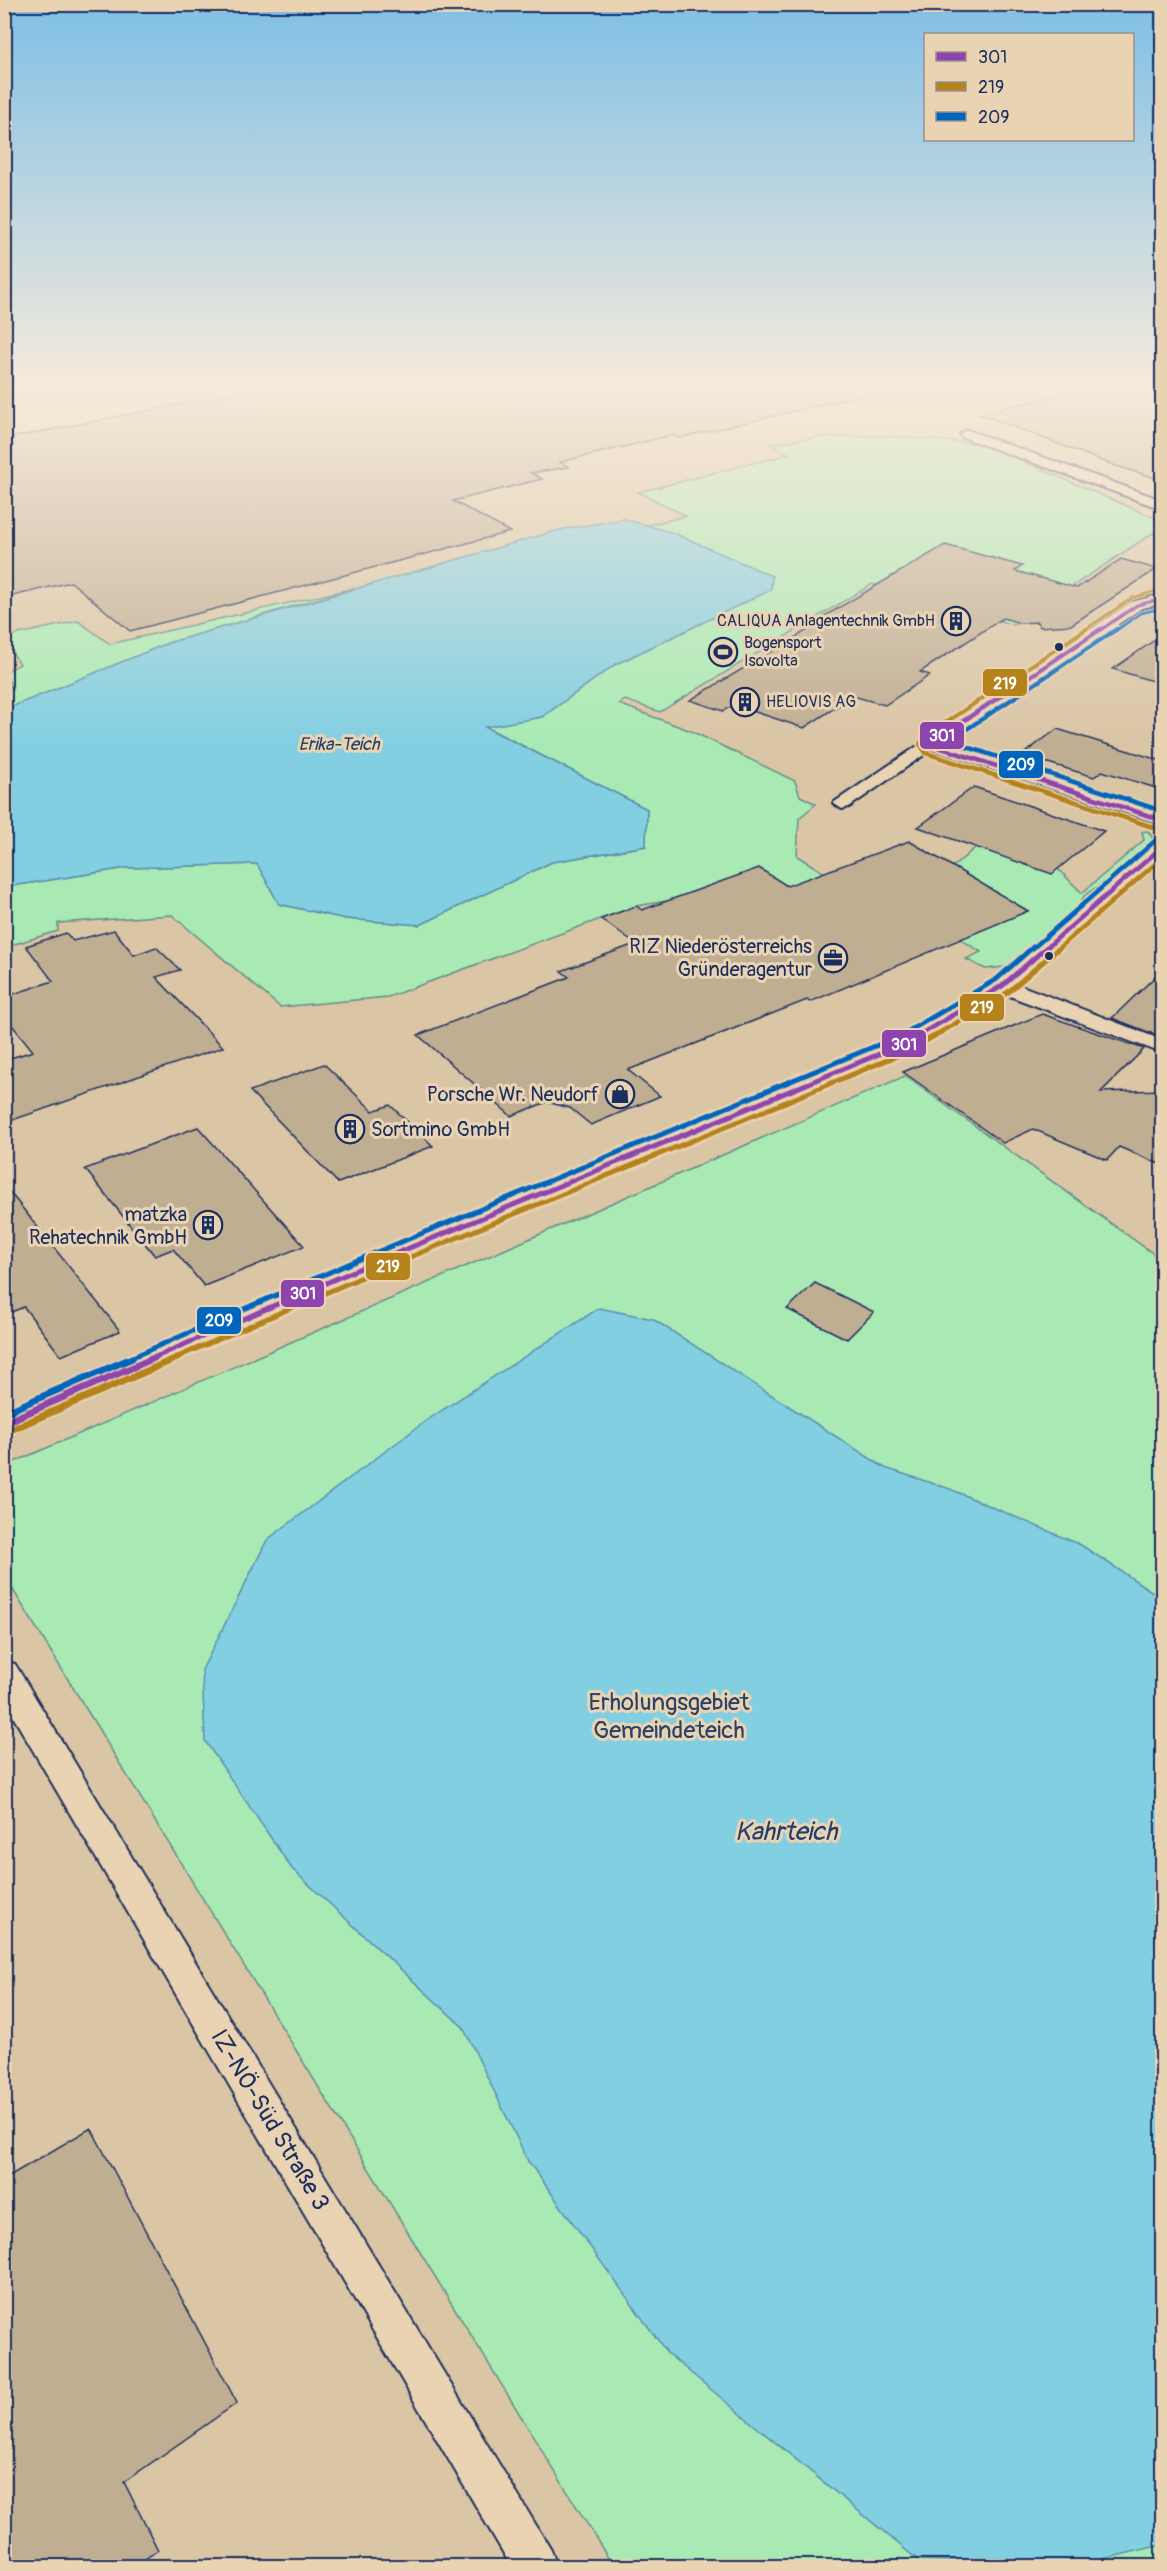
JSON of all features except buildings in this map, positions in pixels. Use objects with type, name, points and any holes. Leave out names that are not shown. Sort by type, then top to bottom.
[{"type":"street","points":[[842,803],[1137,604],[1162,599]]},
{"type":"street","points":[[929,744],[1162,820]]},
{"type":"street","points":[[4,1423],[363,1267],[906,1043],[1002,986],[1162,847]]},
{"type":"street","points":[[1002,986],[1162,1047]]},
{"type":"street","points":[[4,1410],[58,1399]]},
{"type":"street","name":"IZ-NÖ-Süd Straße 3","points":[[4,1673],[535,2566]]},
{"type":"shaded area","points":[[5,503],[1162,503],[1162,1260],[905,1076],[5,1466]]},
{"type":"shaded area","points":[[5,1577],[613,2566],[5,2566]]},
{"type":"green space","points":[[661,503],[1120,503],[1162,521],[1162,527],[1014,625],[872,584],[660,712],[625,700],[619,704],[691,731],[795,781],[800,796],[816,804],[799,818],[797,856],[871,902],[833,916],[759,868],[667,901],[636,906],[388,997],[280,1007],[172,915],[58,923],[58,931],[5,947],[5,887],[127,868],[257,864],[279,904],[346,919],[420,925],[552,862],[646,846],[647,809],[484,726],[542,717],[616,664],[700,624],[525,555],[686,516]]},
{"type":"green space","points":[[354,588],[168,643],[5,712],[4,690],[11,686],[5,672],[20,664],[5,642],[5,637],[78,621],[110,644]]},
{"type":"green space","points":[[1148,831],[1153,839],[1149,848],[1109,882],[1105,881],[1084,896],[1078,908],[1004,967],[985,969],[966,959],[981,952],[960,939],[1028,911],[953,867],[976,847],[1058,869],[1082,893],[1144,840],[1142,832]]},
{"type":"green space","name":"Kahrteich","points":[[905,1076],[1162,1260],[1162,2566],[613,2566],[5,1577],[5,1466]]},
{"type":"water","name":"Erika-Teich","points":[[624,519],[674,533],[772,576],[771,590],[616,664],[542,717],[485,727],[647,809],[646,846],[552,862],[420,925],[346,919],[279,904],[257,864],[127,868],[5,887],[4,712],[11,707],[168,643],[559,530]]},
{"type":"water","name":"Kahrteich","points":[[599,1308],[653,1319],[885,1468],[950,1489],[1081,1545],[1162,1598],[1162,2545],[1078,2565],[918,2560],[668,2354],[528,2161],[463,2027],[292,1869],[205,1741],[202,1670],[267,1540],[427,1420]]},
{"type":"transit line","name":"219","points":[[1159,829],[926,753],[920,744],[924,737],[1132,598],[1160,590]]},
{"type":"transit line","name":"301","points":[[1162,599],[1137,605],[929,744],[1162,820]]},
{"type":"transit line","name":"209","points":[[1162,608],[1141,613],[949,741],[1162,811]]},
{"type":"transit line","name":"209","points":[[4,1413],[360,1259],[902,1035],[997,979],[1156,840]]},
{"type":"transit line","name":"301","points":[[4,1423],[363,1267],[906,1043],[1002,986],[1162,847]]},
{"type":"transit line","name":"219","points":[[8,1431],[367,1275],[909,1051],[1007,993],[1162,858]]},
{"type":"place","name":"CALIQUA Anlagentechnik GmbH","points":[[956,621]]},
{"type":"place","name":"Bogensport Isovolta","points":[[723,652]]},
{"type":"place","name":"HELIOVIS AG","points":[[745,702]]},
{"type":"place","name":"RIZ Niederösterreichs Gründeragentur","points":[[833,958]]},
{"type":"place","name":"Porsche Wr. Neudorf","points":[[620,1094]]},
{"type":"place","name":"Sortmino GmbH","points":[[350,1129]]},
{"type":"place","name":"matzka Rehatechnik GmbH","points":[[208,1225]]},
{"type":"park label","name":"Erholungsgebiet Gemeindeteich","points":[[669,1716]]}]
